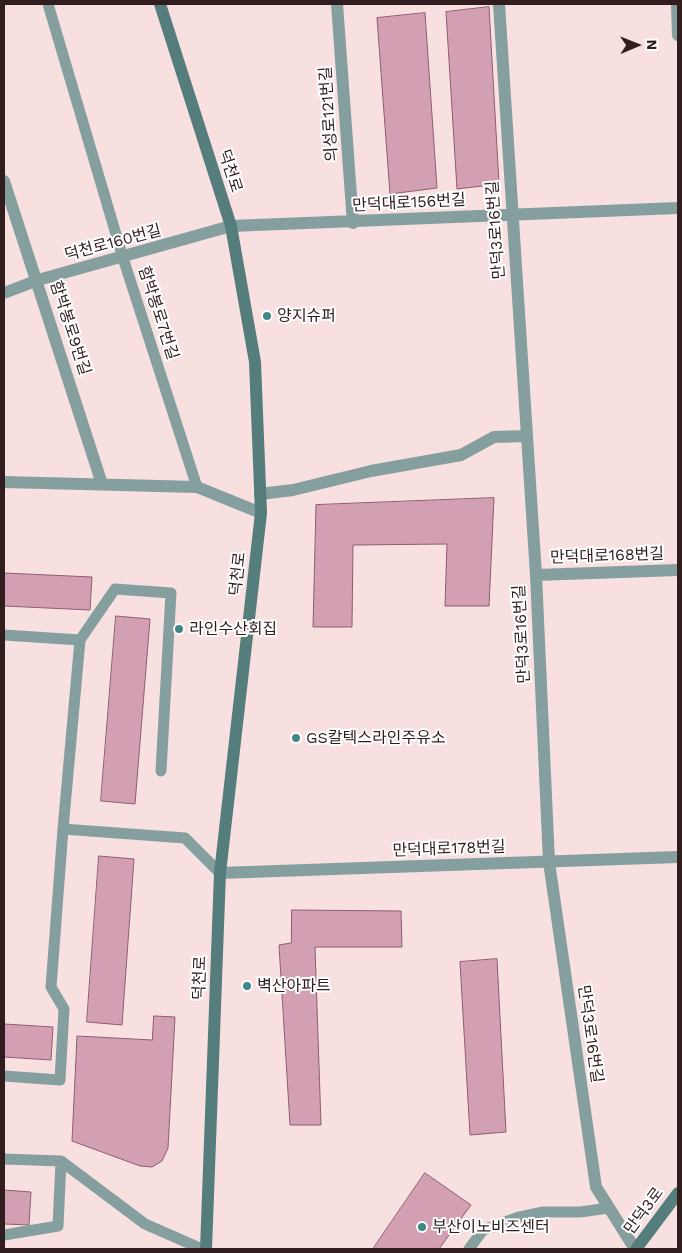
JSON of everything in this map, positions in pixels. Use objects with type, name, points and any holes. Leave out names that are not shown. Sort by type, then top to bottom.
[{"type":"main road","name":"덕천로","points":[[160,4],[231,226],[255,362],[261,513],[220,873],[206,1249]]},
{"type":"main road","name":"만덕3로","points":[[636,1249],[678,1193]]},
{"type":"street","name":"의성로121번길","points":[[338,4],[353,222]]},
{"type":"street","name":"만덕3로16번길","points":[[499,4],[511,214],[536,575],[549,862],[596,1187],[636,1249]]},
{"type":"street","points":[[677,4],[678,35]]},
{"type":"street","name":"함박봉로9번길","points":[[4,182],[38,280],[102,484]]},
{"type":"street","name":"만덕대로156번길","points":[[231,226],[678,208]]},
{"type":"street","name":"덕천로160번길","points":[[4,293],[38,280],[123,258],[231,226]]},
{"type":"street","points":[[260,494],[293,490],[371,471],[461,455],[494,437],[527,436]]},
{"type":"street","points":[[4,482],[197,488],[261,513]]},
{"type":"street","name":"만덕대로168번길","points":[[536,575],[678,570]]},
{"type":"street","name":"만덕대로178번길","points":[[220,873],[678,856]]},
{"type":"lane","name":"함박봉로7번길","points":[[48,4],[123,258],[197,488]]},
{"type":"lane","points":[[4,1076],[60,1080],[64,1009],[51,987],[80,640],[115,589],[171,593],[161,771]]},
{"type":"lane","points":[[4,635],[80,640]]},
{"type":"lane","points":[[63,829],[185,838],[220,873]]},
{"type":"lane","points":[[4,1159],[61,1161],[145,1224],[202,1249]]},
{"type":"lane","points":[[4,1235],[58,1226],[61,1161]]},
{"type":"lane","points":[[469,1249],[483,1230],[519,1216],[542,1212],[580,1212],[608,1208]]},
{"type":"building","points":[[489,7],[499,184],[457,189],[446,12]]},
{"type":"building","points":[[425,13],[437,188],[390,194],[377,18]]},
{"type":"building","points":[[494,498],[489,606],[445,606],[447,544],[353,545],[352,627],[313,627],[316,505]]},
{"type":"building","points":[[4,573],[92,577],[90,610],[4,606]]},
{"type":"building","points":[[116,616],[150,619],[135,804],[101,801]]},
{"type":"building","points":[[99,856],[134,859],[122,1025],[87,1022]]},
{"type":"building","points":[[292,910],[401,911],[402,947],[315,947],[321,1125],[290,1125],[279,945],[291,943]]},
{"type":"building","points":[[497,959],[506,1132],[470,1135],[460,962]]},
{"type":"building","points":[[154,1016],[175,1017],[168,1148],[162,1161],[152,1167],[140,1166],[72,1141],[77,1036],[152,1040]]},
{"type":"building","points":[[4,1024],[53,1027],[51,1060],[4,1057]]},
{"type":"building","name":"부산이노비즈센터","points":[[425,1173],[471,1205],[439,1249],[373,1249]]},
{"type":"building","points":[[4,1190],[31,1192],[29,1225],[4,1224]]},
{"type":"place","name":"양지슈퍼","points":[[267,316]]},
{"type":"place","name":"라인수산회집","points":[[179,629]]},
{"type":"place","name":"GS칼텍스라인주유소","points":[[296,738]]},
{"type":"place","name":"벽산아파트","points":[[247,986]]},
{"type":"place","name":"부산이노비즈센터","points":[[422,1227]]}]
